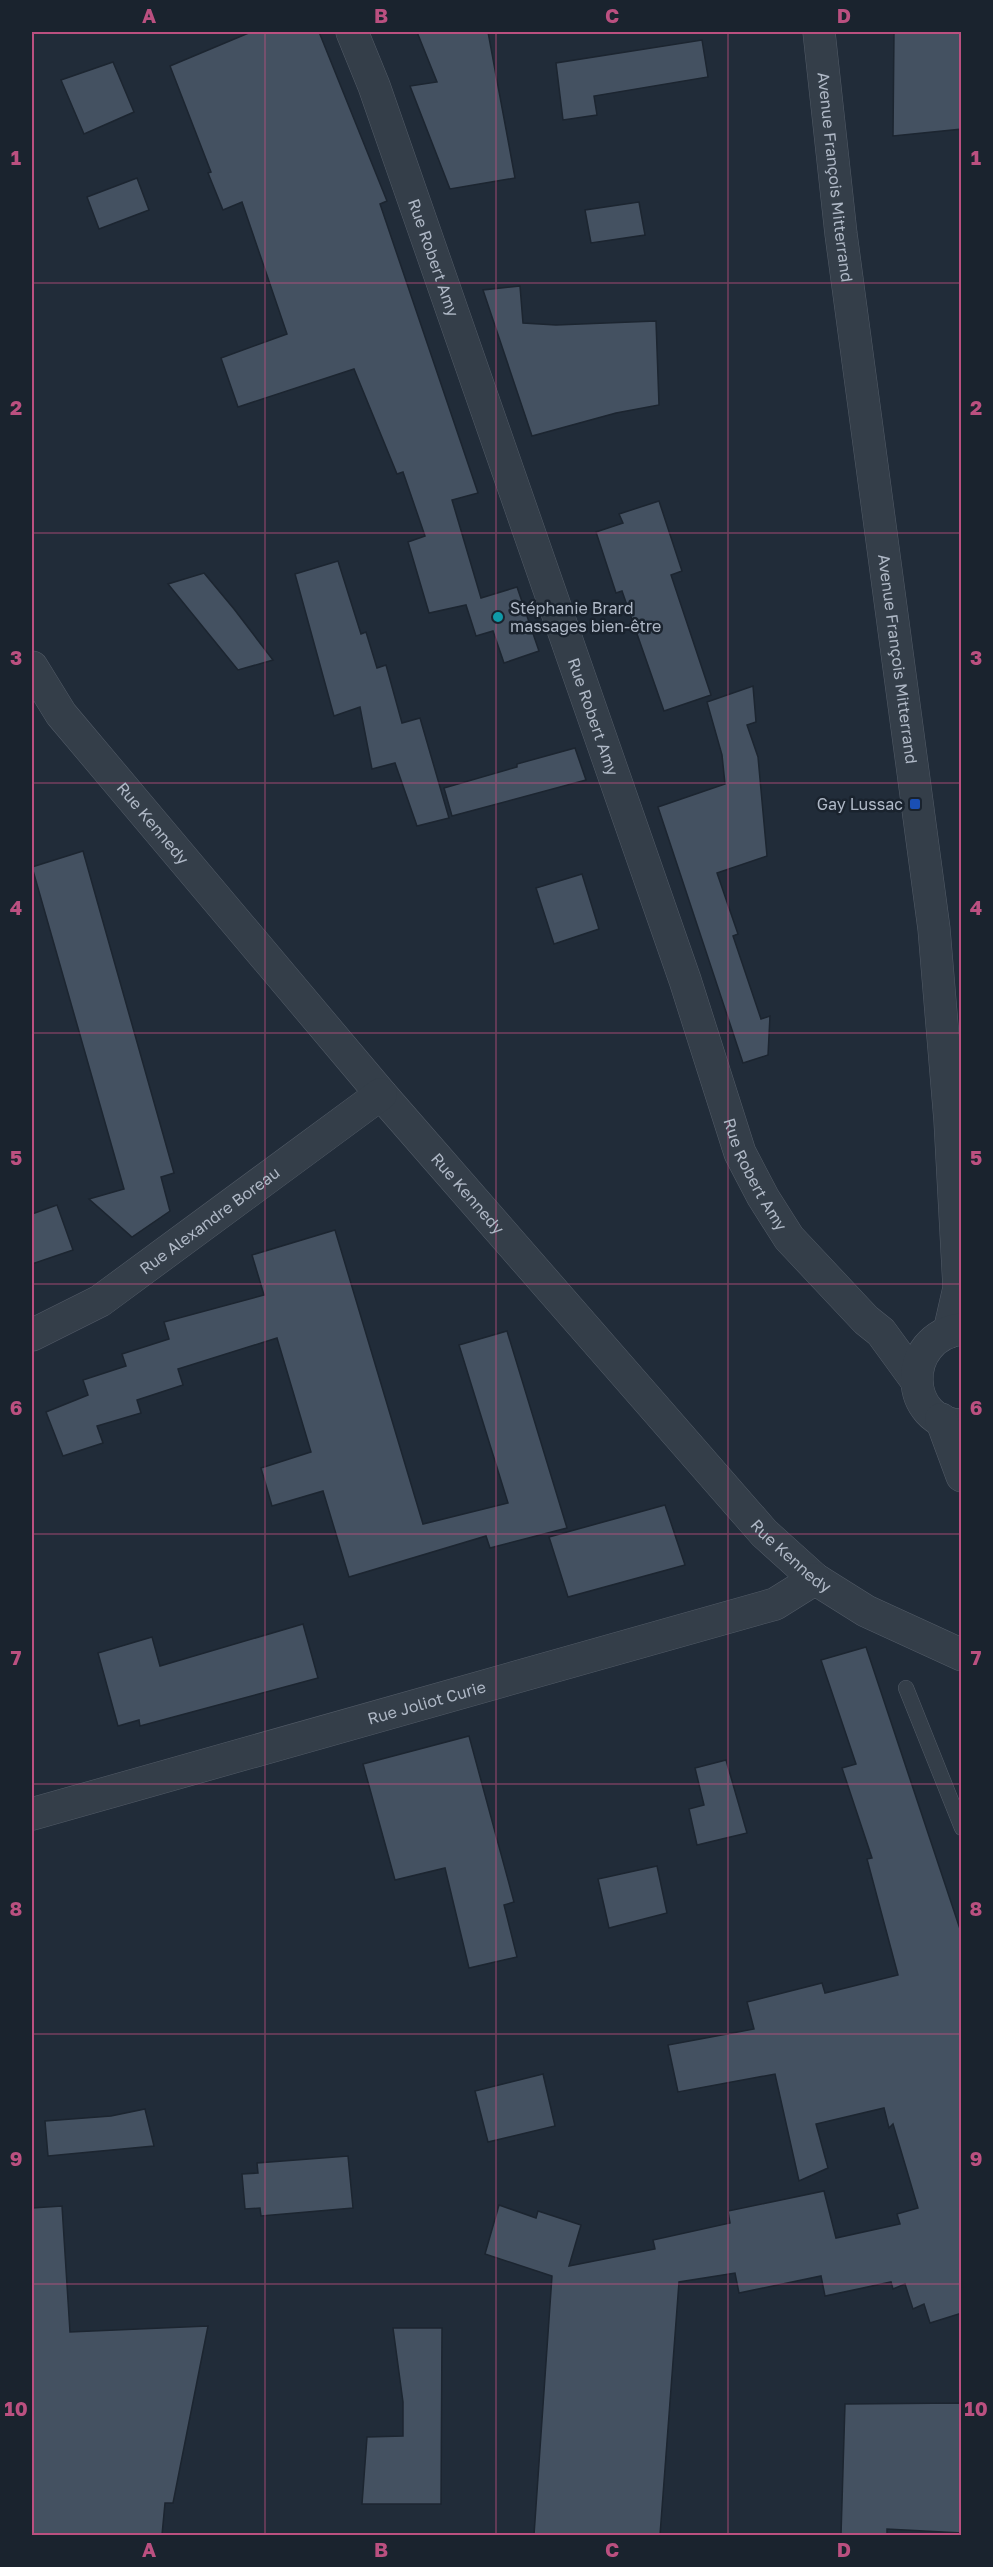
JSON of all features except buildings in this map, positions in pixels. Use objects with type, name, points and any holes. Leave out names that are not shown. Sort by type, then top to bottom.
[{"type":"street","name":"Rue Robert Amy","points":[[352,32],[374,86],[673,946],[740,1153],[762,1197],[789,1238],[866,1320],[881,1332],[916,1380],[928,1409],[951,1422],[962,1476]]},
{"type":"street","name":"Avenue François Mitterrand","points":[[819,32],[841,234],[934,929],[956,1120],[960,1290],[947,1334],[923,1352],[916,1368],[916,1380]]},
{"type":"street","name":"Rue Kennedy","points":[[32,668],[61,714],[381,1094],[764,1533],[815,1579],[866,1611],[962,1655]]},
{"type":"street","name":"Rue Alexandre Boreau","points":[[32,1335],[100,1301],[381,1094]]},
{"type":"street","points":[[881,1332],[947,1334]]},
{"type":"street","name":"Rue Joliot Curie","points":[[32,1814],[775,1604],[815,1579]]},
{"type":"lane","points":[[906,1688],[962,1828]]},
{"type":"place","name":"Stéphanie Brard massages bien-être","points":[[498,617]]},
{"type":"place","name":"Gay Lussac","points":[[915,804]]}]
